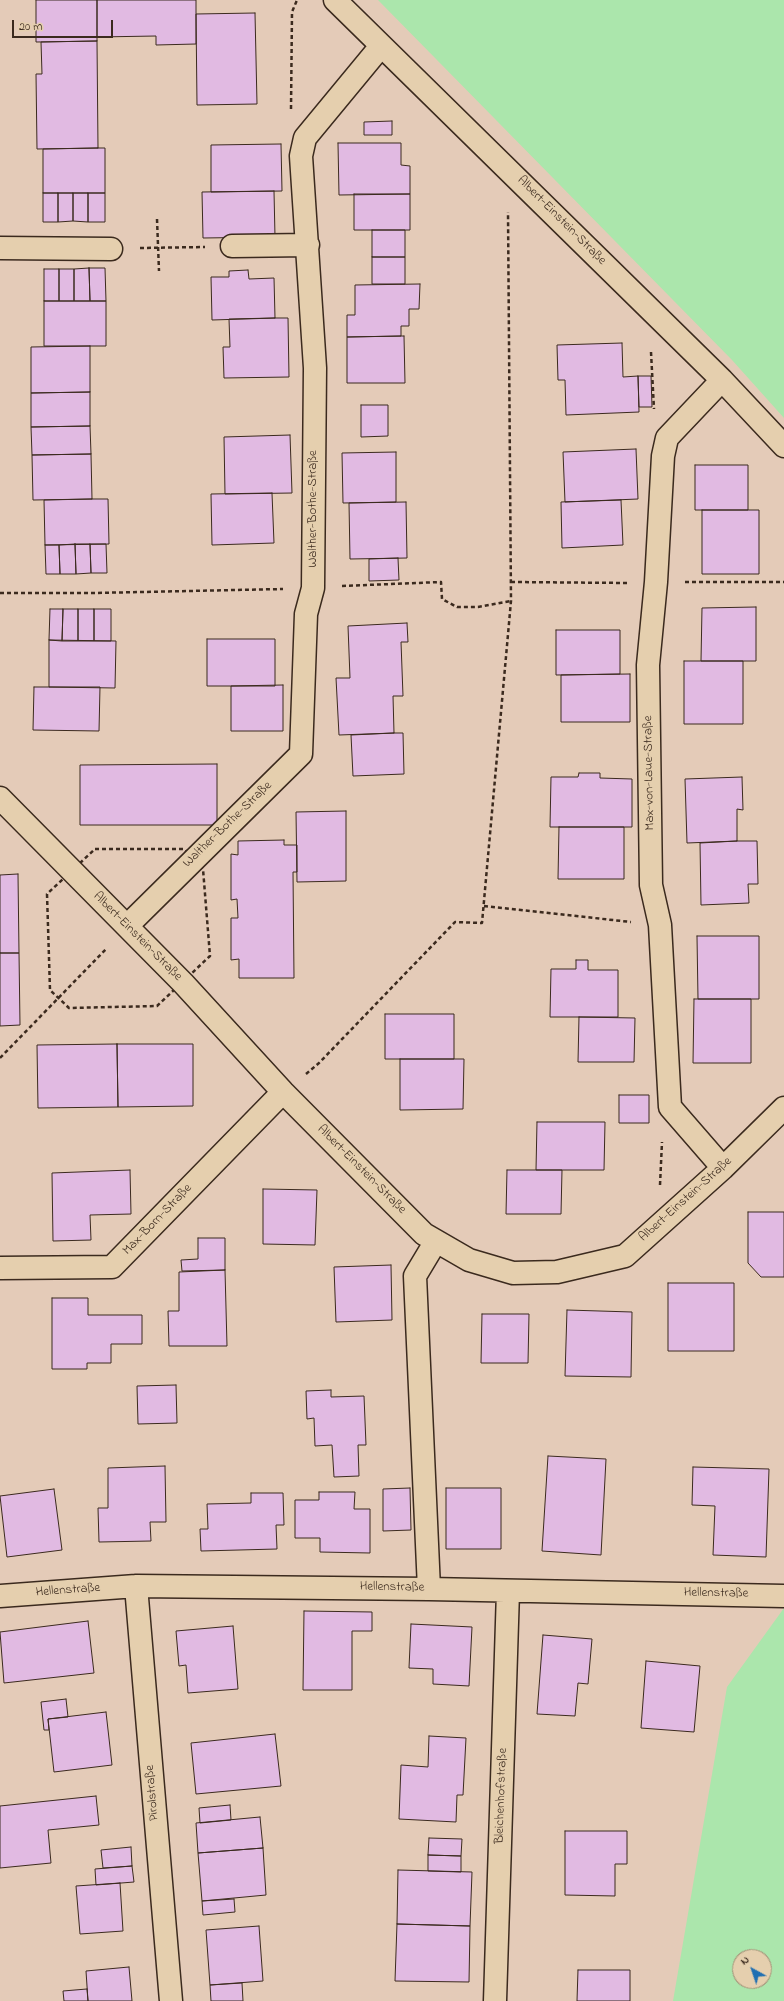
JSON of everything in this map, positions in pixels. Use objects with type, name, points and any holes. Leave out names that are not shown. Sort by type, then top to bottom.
[{"type":"street","name":"Albert-Einstein-Straße","points":[[335,0],[722,380],[784,446]]},
{"type":"street","name":"Walther-Bothe-Straße","points":[[127,926],[301,754],[306,614],[313,588],[315,368],[301,156],[305,138],[381,46]]},
{"type":"street","points":[[232,246],[308,245]]},
{"type":"street","points":[[0,248],[111,249]]},
{"type":"street","points":[[667,438],[722,380]]},
{"type":"street","name":"Max-von-Laue-Straße","points":[[667,438],[663,456],[656,582],[648,665],[651,885],[660,925],[670,1107]]},
{"type":"street","name":"Albert-Einstein-Straße","points":[[0,798],[183,983],[284,1092],[424,1234],[469,1260],[512,1273],[557,1272],[625,1256],[723,1168],[784,1108]]},
{"type":"street","name":"Max-Born-Straße","points":[[0,1268],[112,1267],[284,1092]]},
{"type":"street","points":[[670,1107],[723,1168]]},
{"type":"street","points":[[429,1589],[415,1276],[436,1241]]},
{"type":"street","name":"Hellenstraße","points":[[0,1596],[136,1586],[429,1589],[784,1596]]},
{"type":"street","name":"Pirolstraße","points":[[136,1586],[171,2001]]},
{"type":"street","name":"Bleichenhofstraße","points":[[495,2001],[508,1591]]},
{"type":"path","points":[[291,92],[292,12],[297,0]]},
{"type":"path","points":[[284,1092],[319,1063],[455,922],[482,923],[511,582],[508,169]]},
{"type":"path","points":[[157,219],[159,271]]},
{"type":"path","points":[[111,249],[211,247]]},
{"type":"path","points":[[653,312],[649,326],[654,413],[667,438]]},
{"type":"path","points":[[367,585],[441,582],[442,599],[457,607],[478,607],[510,601]]},
{"type":"path","points":[[511,582],[586,584],[656,582]]},
{"type":"path","points":[[698,583],[784,582]]},
{"type":"path","points":[[0,593],[94,593],[313,588]]},
{"type":"path","points":[[484,906],[660,925]]},
{"type":"path","points":[[0,1058],[127,926]]},
{"type":"path","points":[[661,1224],[659,1209],[663,1122],[670,1107]]},
{"type":"green space","points":[[378,0],[784,0],[784,418],[732,360]]},
{"type":"green space","points":[[784,1608],[784,2001],[673,2001],[727,1687]]},
{"type":"building","points":[[36,0],[97,0],[97,41],[36,42]]},
{"type":"building","points":[[97,0],[196,0],[196,44],[156,45],[156,36],[97,37]]},
{"type":"building","points":[[255,13],[257,104],[197,105],[196,14]]},
{"type":"building","points":[[97,41],[98,148],[37,149],[36,74],[42,74],[41,42]]},
{"type":"building","points":[[392,121],[392,135],[364,135],[364,122]]},
{"type":"building","points":[[338,143],[401,143],[401,165],[410,166],[410,194],[339,195]]},
{"type":"building","points":[[281,144],[282,191],[211,192],[211,145]]},
{"type":"building","points":[[105,148],[105,193],[43,193],[43,149]]},
{"type":"building","points":[[274,191],[275,237],[203,238],[202,192]]},
{"type":"building","points":[[43,193],[58,193],[58,222],[43,222]]},
{"type":"building","points":[[58,193],[73,193],[73,221],[58,222]]},
{"type":"building","points":[[73,193],[88,193],[88,222],[73,221]]},
{"type":"building","points":[[88,193],[105,193],[105,222],[88,222]]},
{"type":"building","points":[[354,194],[410,194],[410,230],[354,230]]},
{"type":"building","points":[[372,230],[405,230],[405,257],[372,257]]},
{"type":"building","points":[[372,257],[405,257],[405,284],[372,284]]},
{"type":"building","points":[[89,268],[105,268],[106,301],[90,301]]},
{"type":"building","points":[[89,268],[90,301],[74,301],[74,269]]},
{"type":"building","points":[[44,269],[59,269],[59,301],[44,301]]},
{"type":"building","points":[[59,269],[74,269],[74,301],[59,301]]},
{"type":"building","points":[[248,270],[249,279],[274,278],[275,318],[212,320],[211,277],[229,277],[229,271]]},
{"type":"building","points":[[420,284],[419,309],[409,309],[409,326],[401,326],[401,336],[347,337],[347,315],[355,315],[355,285]]},
{"type":"building","points":[[44,301],[106,301],[106,346],[44,346]]},
{"type":"building","points":[[288,318],[289,377],[224,378],[223,347],[230,347],[229,319]]},
{"type":"building","points":[[404,336],[405,383],[347,383],[347,337]]},
{"type":"building","points":[[622,343],[623,377],[638,376],[639,412],[566,415],[565,380],[558,380],[557,345]]},
{"type":"building","points":[[90,346],[90,392],[31,393],[31,347]]},
{"type":"building","points":[[638,376],[651,376],[652,407],[639,407]]},
{"type":"building","points":[[90,392],[90,426],[31,427],[31,393]]},
{"type":"building","points":[[361,405],[388,405],[388,436],[361,437]]},
{"type":"building","points":[[90,426],[91,454],[32,455],[31,427]]},
{"type":"building","points":[[290,435],[292,493],[225,494],[224,437]]},
{"type":"building","points":[[636,449],[638,499],[565,502],[563,452]]},
{"type":"building","points":[[396,452],[396,502],[343,503],[342,453]]},
{"type":"building","points":[[91,454],[92,499],[33,500],[32,455]]},
{"type":"building","points":[[695,465],[748,465],[748,510],[695,510]]},
{"type":"building","points":[[272,493],[274,543],[212,545],[211,494]]},
{"type":"building","points":[[108,499],[109,544],[45,545],[44,500]]},
{"type":"building","points":[[621,500],[623,545],[562,548],[561,502]]},
{"type":"building","points":[[406,502],[407,558],[350,559],[349,503]]},
{"type":"building","points":[[702,510],[759,510],[759,574],[702,574]]},
{"type":"building","points":[[75,544],[76,574],[60,574],[59,545]]},
{"type":"building","points":[[75,544],[90,544],[91,573],[76,574]]},
{"type":"building","points":[[90,544],[106,544],[107,573],[91,573]]},
{"type":"building","points":[[45,545],[59,545],[60,574],[46,574]]},
{"type":"building","points":[[398,558],[399,580],[369,581],[369,559]]},
{"type":"building","points":[[756,607],[756,661],[701,661],[702,608]]},
{"type":"building","points":[[50,609],[63,609],[62,641],[49,640]]},
{"type":"building","points":[[63,609],[78,609],[78,641],[62,641]]},
{"type":"building","points":[[78,609],[94,609],[94,641],[78,641]]},
{"type":"building","points":[[94,609],[111,609],[111,641],[94,641]]},
{"type":"building","points":[[407,623],[408,642],[401,642],[403,696],[393,696],[394,733],[339,735],[336,678],[350,678],[348,626]]},
{"type":"building","points":[[556,630],[620,630],[620,674],[556,675]]},
{"type":"building","points":[[207,639],[275,639],[275,686],[207,686]]},
{"type":"building","points":[[49,640],[116,641],[115,688],[49,687]]},
{"type":"building","points":[[684,661],[743,661],[743,724],[684,724]]},
{"type":"building","points":[[630,674],[630,722],[561,722],[561,675]]},
{"type":"building","points":[[283,685],[283,731],[231,731],[231,686]]},
{"type":"building","points":[[34,687],[100,687],[99,731],[33,730]]},
{"type":"building","points":[[403,733],[404,774],[353,776],[351,735]]},
{"type":"building","points":[[217,764],[217,825],[80,825],[80,765]]},
{"type":"building","points":[[579,773],[600,773],[600,778],[632,779],[632,827],[550,827],[551,777],[578,777]]},
{"type":"building","points":[[742,777],[743,810],[737,809],[737,841],[687,843],[685,779]]},
{"type":"building","points":[[346,811],[346,881],[297,882],[296,812]]},
{"type":"building","points":[[559,827],[624,827],[624,879],[558,879]]},
{"type":"building","points":[[284,840],[284,845],[297,845],[297,872],[293,872],[294,978],[239,978],[239,959],[231,960],[231,918],[238,918],[237,899],[231,900],[231,854],[238,855],[238,841]]},
{"type":"building","points":[[757,841],[758,884],[748,884],[749,903],[701,905],[700,843]]},
{"type":"building","points":[[18,874],[19,953],[0,953],[0,875]]},
{"type":"building","points":[[697,936],[759,936],[759,999],[698,999]]},
{"type":"building","points":[[0,953],[19,953],[20,1025],[0,1026]]},
{"type":"building","points":[[576,960],[588,960],[588,970],[618,970],[618,1017],[550,1017],[551,969],[576,969]]},
{"type":"building","points":[[694,999],[751,999],[751,1063],[693,1063]]},
{"type":"building","points":[[385,1014],[454,1014],[454,1059],[385,1059]]},
{"type":"building","points":[[579,1017],[635,1018],[634,1062],[578,1062]]},
{"type":"building","points":[[117,1044],[118,1107],[38,1108],[37,1045]]},
{"type":"building","points":[[117,1044],[193,1044],[193,1106],[118,1107]]},
{"type":"building","points":[[400,1059],[464,1059],[463,1109],[400,1110]]},
{"type":"building","points":[[619,1095],[649,1095],[649,1123],[619,1123]]},
{"type":"building","points":[[537,1122],[605,1122],[604,1170],[536,1170]]},
{"type":"building","points":[[130,1170],[131,1214],[90,1215],[91,1240],[53,1241],[52,1173]]},
{"type":"building","points":[[507,1170],[562,1170],[561,1214],[506,1214]]},
{"type":"building","points":[[263,1189],[317,1190],[315,1245],[263,1244]]},
{"type":"building","points":[[748,1212],[784,1212],[784,1277],[761,1277],[748,1263]]},
{"type":"building","points":[[198,1238],[225,1238],[225,1270],[182,1271],[181,1260],[198,1259]]},
{"type":"building","points":[[391,1265],[392,1320],[336,1322],[334,1267]]},
{"type":"building","points":[[225,1270],[227,1346],[169,1346],[168,1311],[179,1311],[179,1272]]},
{"type":"building","points":[[668,1283],[734,1283],[734,1351],[668,1351]]},
{"type":"building","points":[[52,1298],[88,1298],[88,1315],[142,1315],[142,1344],[111,1344],[111,1363],[87,1363],[87,1369],[52,1369]]},
{"type":"building","points":[[567,1310],[632,1312],[631,1377],[565,1376]]},
{"type":"building","points":[[482,1314],[529,1314],[528,1363],[481,1363]]},
{"type":"building","points":[[176,1385],[177,1423],[138,1424],[137,1386]]},
{"type":"building","points":[[331,1390],[331,1397],[364,1396],[366,1445],[358,1445],[359,1476],[334,1477],[332,1445],[315,1446],[314,1418],[307,1419],[306,1391]]},
{"type":"building","points":[[548,1456],[606,1459],[601,1555],[542,1551]]},
{"type":"building","points":[[165,1466],[166,1522],[150,1522],[151,1541],[99,1542],[98,1508],[108,1508],[108,1468]]},
{"type":"building","points":[[693,1467],[769,1469],[766,1557],[713,1555],[715,1506],[692,1505]]},
{"type":"building","points":[[410,1488],[411,1530],[383,1531],[383,1489]]},
{"type":"building","points":[[446,1488],[501,1488],[501,1549],[446,1549]]},
{"type":"building","points":[[54,1489],[62,1550],[7,1557],[0,1496]]},
{"type":"building","points":[[319,1492],[355,1492],[354,1509],[370,1509],[370,1553],[320,1552],[320,1538],[295,1538],[295,1500],[319,1500]]},
{"type":"building","points":[[251,1493],[283,1493],[284,1525],[276,1525],[277,1549],[201,1551],[200,1529],[208,1529],[207,1504],[251,1503]]},
{"type":"building","points":[[304,1611],[372,1612],[372,1631],[352,1631],[352,1690],[303,1690]]},
{"type":"building","points":[[88,1621],[94,1673],[4,1683],[0,1632]]},
{"type":"building","points":[[411,1624],[472,1627],[469,1686],[433,1684],[433,1669],[409,1668]]},
{"type":"building","points":[[233,1626],[238,1689],[188,1693],[186,1665],[179,1666],[176,1631]]},
{"type":"building","points":[[543,1635],[592,1639],[588,1684],[578,1683],[575,1716],[537,1714]]},
{"type":"building","points":[[646,1661],[700,1666],[694,1732],[641,1728]]},
{"type":"building","points":[[66,1699],[68,1717],[48,1719],[49,1730],[44,1730],[41,1702]]},
{"type":"building","points":[[106,1712],[112,1765],[54,1772],[48,1719]]},
{"type":"building","points":[[275,1734],[281,1786],[196,1794],[191,1743]]},
{"type":"building","points":[[429,1736],[466,1738],[463,1795],[457,1795],[456,1822],[399,1819],[401,1765],[428,1767]]},
{"type":"building","points":[[96,1796],[99,1825],[48,1830],[51,1863],[0,1868],[0,1806]]},
{"type":"building","points":[[230,1805],[231,1820],[200,1823],[199,1808]]},
{"type":"building","points":[[260,1817],[263,1848],[198,1853],[196,1823]]},
{"type":"building","points":[[565,1831],[627,1831],[627,1864],[615,1864],[615,1896],[565,1895]]},
{"type":"building","points":[[429,1838],[462,1839],[461,1856],[428,1855]]},
{"type":"building","points":[[131,1847],[132,1866],[103,1868],[101,1850]]},
{"type":"building","points":[[263,1848],[266,1895],[202,1901],[198,1853]]},
{"type":"building","points":[[428,1855],[461,1856],[461,1872],[428,1871]]},
{"type":"building","points":[[132,1866],[134,1882],[96,1885],[95,1869]]},
{"type":"building","points":[[398,1870],[472,1872],[470,1926],[397,1924]]},
{"type":"building","points":[[120,1883],[123,1931],[80,1934],[76,1886]]},
{"type":"building","points":[[234,1899],[235,1912],[203,1915],[202,1901]]},
{"type":"building","points":[[397,1924],[470,1926],[469,1982],[395,1981]]},
{"type":"building","points":[[259,1926],[263,1981],[210,1985],[206,1930]]},
{"type":"building","points":[[129,1967],[132,2001],[88,2001],[86,1971]]},
{"type":"building","points":[[578,1970],[630,1970],[630,2001],[577,2001]]},
{"type":"building","points":[[242,1983],[243,2001],[211,2001],[210,1985]]},
{"type":"building","points":[[87,1989],[88,2001],[64,2001],[63,1991]]}]
